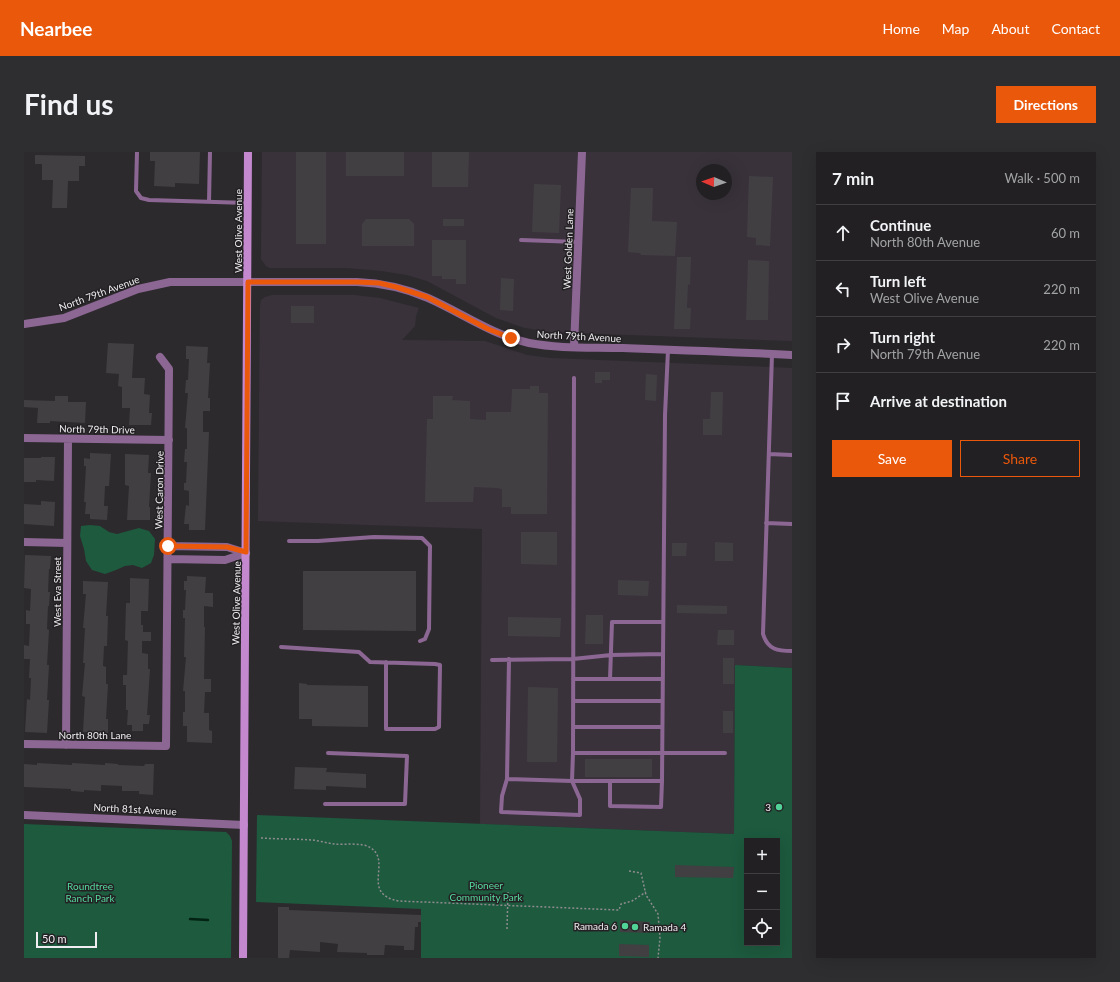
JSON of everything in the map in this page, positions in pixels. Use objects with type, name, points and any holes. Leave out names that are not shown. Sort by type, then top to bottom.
[{"type":"main road","name":"West Olive Avenue","points":[[243,958],[248,152]]},
{"type":"street","name":"West Golden Lane","points":[[574,347],[582,152]]},
{"type":"street","name":"North 79th Avenue","points":[[24,324],[64,318],[138,289],[170,282],[357,282],[390,286],[427,297],[508,338],[544,345],[792,355]]},
{"type":"street","name":"West Caron Drive","points":[[160,357],[169,369],[166,746]]},
{"type":"street","name":"North 79th Drive","points":[[24,438],[169,440]]},
{"type":"street","name":"West Eva Street","points":[[66,745],[68,439]]},
{"type":"street","points":[[24,542],[67,543]]},
{"type":"street","points":[[168,546],[227,547],[246,552]]},
{"type":"street","points":[[168,559],[225,560],[246,552]]},
{"type":"street","name":"North 80th Lane","points":[[24,744],[166,746]]},
{"type":"street","name":"North 81st Avenue","points":[[24,815],[244,825]]},
{"type":"lane","points":[[137,152],[136,191],[141,198],[149,200],[248,203]]},
{"type":"lane","points":[[209,202],[210,152]]},
{"type":"lane","points":[[521,240],[578,242]]},
{"type":"lane","points":[[610,781],[610,806],[661,807],[665,415],[668,350]]},
{"type":"lane","points":[[772,354],[764,634],[765,641],[774,649],[780,651],[792,651]]},
{"type":"lane","points":[[509,659],[507,779],[502,796],[501,812],[580,814],[580,799],[572,781],[574,378]]},
{"type":"lane","points":[[769,454],[792,455]]},
{"type":"lane","points":[[766,522],[792,524]]},
{"type":"lane","points":[[289,541],[318,541],[374,537],[422,538],[426,541],[430,546],[429,629],[425,639],[420,641]]},
{"type":"lane","points":[[610,679],[612,622],[663,622]]},
{"type":"lane","points":[[281,647],[359,652],[370,662],[386,662],[435,664],[440,665],[439,727],[435,729],[386,729],[386,662]]},
{"type":"lane","points":[[492,660],[663,654]]},
{"type":"lane","points":[[573,679],[662,679]]},
{"type":"lane","points":[[573,701],[662,701]]},
{"type":"lane","points":[[573,726],[662,727]]},
{"type":"lane","points":[[325,804],[405,804],[407,756],[328,753]]},
{"type":"lane","points":[[573,753],[725,753]]},
{"type":"lane","points":[[507,779],[662,781]]},
{"type":"path","points":[[261,838],[315,840],[334,844],[369,847],[376,852],[379,859],[378,884],[380,891],[389,899],[399,901],[619,910],[621,904],[632,901],[646,892]]},
{"type":"path","points":[[629,871],[642,873],[646,892],[658,914],[660,938],[658,958]]},
{"type":"path","points":[[507,929],[508,892]]},
{"type":"shaded area","points":[[262,152],[792,152],[792,341],[551,332],[525,328],[496,318],[427,281],[407,275],[347,268],[270,268],[266,266],[261,259]]},
{"type":"shaded area","points":[[272,295],[354,295],[380,298],[419,308],[415,326],[402,340],[485,341],[527,355],[550,358],[792,368],[792,668],[735,665],[734,834],[480,824],[482,529],[258,521],[260,307],[261,300]]},
{"type":"green space","points":[[81,526],[100,526],[109,532],[117,534],[139,528],[149,531],[155,539],[154,555],[151,563],[142,568],[133,565],[125,566],[105,574],[92,570],[86,561],[80,536]]},
{"type":"green space","name":"Pioneer Community Park","points":[[735,665],[792,668],[792,958],[421,958],[421,909],[256,902],[257,815],[734,834]]},
{"type":"green space","name":"Roundtree Ranch Park","points":[[24,824],[226,832],[232,841],[231,958],[24,958]]},
{"type":"building","points":[[150,152],[200,152],[199,184],[175,183],[175,187],[154,186],[155,161],[150,161]]},
{"type":"building","points":[[296,152],[326,152],[326,244],[296,244]]},
{"type":"building","points":[[346,152],[404,152],[404,176],[346,176]]},
{"type":"building","points":[[432,152],[469,152],[468,187],[432,187]]},
{"type":"building","points":[[35,155],[85,156],[85,166],[79,166],[79,181],[68,181],[67,208],[52,208],[53,180],[42,180],[42,164],[35,164]]},
{"type":"building","points":[[749,176],[773,177],[770,246],[756,245],[756,238],[747,237]]},
{"type":"building","points":[[534,184],[561,185],[559,233],[532,232]]},
{"type":"building","points":[[631,188],[653,188],[652,221],[677,222],[675,256],[641,255],[640,253],[628,252]]},
{"type":"building","points":[[366,219],[409,219],[414,224],[414,246],[362,246],[362,224]]},
{"type":"building","points":[[443,219],[464,219],[464,226],[443,226]]},
{"type":"building","points":[[432,240],[466,240],[466,284],[456,284],[456,279],[442,279],[442,276],[432,276]]},
{"type":"building","points":[[677,257],[691,257],[687,308],[691,308],[690,329],[674,329]]},
{"type":"building","points":[[748,260],[769,261],[768,320],[746,320]]},
{"type":"building","points":[[501,278],[514,279],[513,311],[500,310]]},
{"type":"building","points":[[291,306],[314,306],[314,323],[291,323]]},
{"type":"building","points":[[108,343],[134,344],[132,378],[145,378],[144,394],[150,395],[149,413],[152,413],[151,425],[129,425],[130,408],[122,408],[122,387],[118,386],[119,374],[106,373]]},
{"type":"building","points":[[186,346],[208,347],[207,363],[210,363],[208,398],[210,398],[210,411],[203,411],[203,432],[209,432],[205,530],[189,530],[189,524],[184,524],[186,505],[189,506],[189,491],[184,490],[184,483],[186,483],[187,462],[184,462],[185,449],[187,449],[187,428],[185,428],[188,393],[185,393],[186,380],[188,380],[189,359],[186,359]]},
{"type":"building","points":[[595,372],[610,372],[610,380],[602,380],[602,383],[595,383]]},
{"type":"building","points":[[646,374],[657,375],[656,401],[645,400]]},
{"type":"building","points":[[530,386],[539,386],[539,393],[548,393],[547,514],[511,514],[511,507],[502,507],[502,489],[497,488],[474,487],[473,502],[425,502],[427,419],[433,419],[433,396],[453,396],[452,400],[470,401],[470,419],[486,420],[486,412],[511,412],[512,389],[530,389]]},
{"type":"building","points":[[711,392],[723,392],[722,435],[703,435],[703,419],[710,419]]},
{"type":"building","points":[[55,396],[68,396],[68,402],[86,402],[85,423],[50,421],[50,423],[37,423],[38,408],[24,407],[24,400],[55,401]]},
{"type":"building","points":[[90,453],[111,454],[109,486],[105,486],[104,506],[108,506],[107,520],[90,519],[90,514],[85,514],[86,502],[84,502],[86,466],[84,466],[84,458],[90,459]]},
{"type":"building","points":[[125,454],[149,455],[148,473],[151,473],[149,507],[150,520],[127,520],[129,486],[125,485]]},
{"type":"building","points":[[55,457],[54,481],[36,480],[36,482],[24,482],[24,458]]},
{"type":"building","points":[[41,501],[55,502],[54,526],[24,524],[24,504],[41,505]]},
{"type":"building","points":[[521,532],[557,532],[557,565],[521,564]]},
{"type":"building","points":[[715,542],[733,543],[733,561],[715,561]]},
{"type":"building","points":[[672,543],[687,543],[686,556],[672,556]]},
{"type":"building","points":[[25,555],[51,556],[49,569],[48,592],[50,592],[47,629],[49,630],[47,665],[49,665],[47,700],[49,700],[47,733],[25,732],[27,699],[30,700],[31,678],[29,678],[30,659],[24,659],[24,645],[29,646],[30,624],[26,624],[26,610],[30,611],[31,589],[24,588]]},
{"type":"building","points":[[303,571],[416,571],[416,631],[303,630]]},
{"type":"building","points":[[187,576],[206,577],[205,593],[213,593],[213,607],[204,606],[204,679],[211,679],[211,692],[205,692],[204,713],[209,713],[209,730],[212,731],[212,743],[187,742],[187,726],[183,726],[185,691],[183,691],[186,657],[184,657],[185,618],[183,618],[183,610],[185,610],[186,590],[184,590],[184,581],[187,581]]},
{"type":"building","points":[[130,578],[149,579],[148,611],[141,611],[141,625],[143,625],[143,632],[151,632],[151,641],[142,641],[142,653],[148,654],[148,669],[150,669],[147,715],[150,715],[149,724],[143,724],[143,731],[132,731],[132,725],[127,725],[128,710],[126,710],[126,685],[123,685],[123,675],[127,675],[128,641],[125,640],[126,603],[130,603]]},
{"type":"building","points":[[618,580],[649,581],[648,596],[618,595]]},
{"type":"building","points":[[83,581],[108,582],[106,616],[108,616],[107,646],[104,646],[103,666],[106,667],[106,684],[108,684],[106,719],[108,719],[108,733],[83,732],[85,697],[82,696],[85,663],[83,663],[85,628],[83,628],[86,594],[83,594]]},
{"type":"building","points":[[677,605],[727,606],[727,614],[677,613]]},
{"type":"building","points":[[586,615],[603,615],[603,644],[585,644]]},
{"type":"building","points":[[508,617],[561,618],[560,637],[508,636]]},
{"type":"building","points":[[718,630],[734,630],[734,645],[717,645]]},
{"type":"building","points":[[723,658],[734,658],[734,684],[723,684]]},
{"type":"building","points":[[299,683],[307,685],[368,686],[368,727],[312,726],[312,719],[299,719]]},
{"type":"building","points":[[528,687],[558,688],[557,762],[527,762]]},
{"type":"building","points":[[723,711],[733,711],[733,733],[723,733]]},
{"type":"building","points":[[585,759],[652,759],[652,777],[585,777]]},
{"type":"building","points":[[37,763],[105,765],[105,763],[144,766],[145,764],[154,764],[153,795],[139,794],[139,791],[122,791],[122,786],[101,785],[101,791],[84,790],[84,792],[71,791],[71,789],[24,787],[24,764],[37,765]]},
{"type":"building","points":[[295,767],[327,768],[326,772],[366,774],[366,788],[326,786],[326,790],[294,789]]},
{"type":"building","points":[[675,865],[734,867],[733,878],[675,877]]},
{"type":"building","points":[[278,907],[289,907],[289,910],[421,915],[421,922],[418,922],[418,927],[415,927],[414,950],[404,950],[404,946],[385,945],[384,955],[367,955],[367,953],[337,952],[338,944],[320,942],[320,952],[290,950],[289,958],[278,958]]},
{"type":"building","points":[[620,920],[650,922],[649,933],[620,932]]},
{"type":"building","points":[[619,944],[649,945],[649,957],[619,956]]},
{"type":"waterway","points":[[190,919],[208,920]]},
{"type":"place","name":"3","points":[[779,807]]},
{"type":"place","name":"Ramada 6","points":[[625,926]]},
{"type":"place","name":"Ramada 4","points":[[635,927]]},
{"type":"route","points":[[168,546],[227,547],[246,552],[248,282],[379,283],[427,297],[488,329],[511,338]]}]
